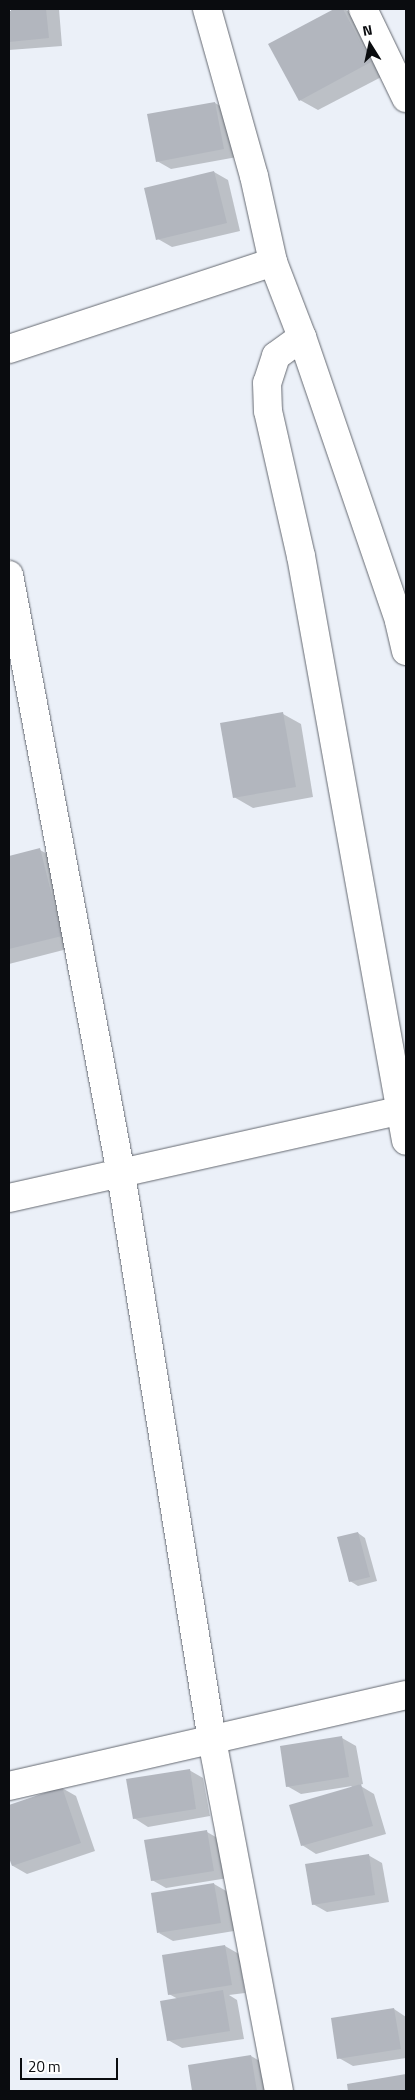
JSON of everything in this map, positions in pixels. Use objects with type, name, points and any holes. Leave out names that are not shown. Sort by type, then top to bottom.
[{"type":"street","points":[[207,9],[254,176],[273,262],[402,619],[406,651]]},
{"type":"street","points":[[363,9],[406,98]]},
{"type":"street","points":[[9,349],[273,262]]},
{"type":"street","points":[[302,338],[276,356],[267,383],[268,411],[301,556],[404,1109],[406,1141]]},
{"type":"street","points":[[9,575],[121,1174],[212,1740],[279,2091]]},
{"type":"street","points":[[9,1198],[404,1109]]},
{"type":"street","points":[[9,1786],[406,1694]]},
{"type":"building","points":[[11,9],[46,9],[49,38],[9,42],[9,11]]},
{"type":"building","points":[[334,9],[343,9],[371,62],[299,101],[268,44]]},
{"type":"building","points":[[215,102],[224,149],[156,162],[147,114]]},
{"type":"building","points":[[214,171],[227,223],[156,240],[144,188]]},
{"type":"building","points":[[283,712],[296,787],[233,798],[220,723]]},
{"type":"building","points":[[40,848],[62,936],[9,949],[9,856]]},
{"type":"building","points":[[358,1532],[370,1577],[349,1582],[337,1537]]},
{"type":"building","points":[[342,1736],[349,1777],[286,1787],[280,1746]]},
{"type":"building","points":[[190,1769],[196,1809],[133,1819],[126,1779]]},
{"type":"building","points":[[361,1784],[373,1826],[301,1846],[289,1805]]},
{"type":"building","points":[[62,1787],[81,1843],[12,1866],[9,1858],[9,1805]]},
{"type":"building","points":[[207,1830],[214,1871],[151,1881],[144,1840]]},
{"type":"building","points":[[369,1854],[375,1895],[312,1905],[305,1864]]},
{"type":"building","points":[[214,1883],[221,1923],[157,1933],[151,1893]]},
{"type":"building","points":[[225,1945],[232,1985],[168,1995],[162,1955]]},
{"type":"building","points":[[223,1990],[230,2031],[167,2041],[160,2001]]},
{"type":"building","points":[[394,2008],[401,2049],[337,2059],[331,2018]]},
{"type":"building","points":[[251,2055],[257,2091],[192,2091],[188,2065]]},
{"type":"building","points":[[406,2074],[406,2091],[348,2091],[347,2084]]}]
